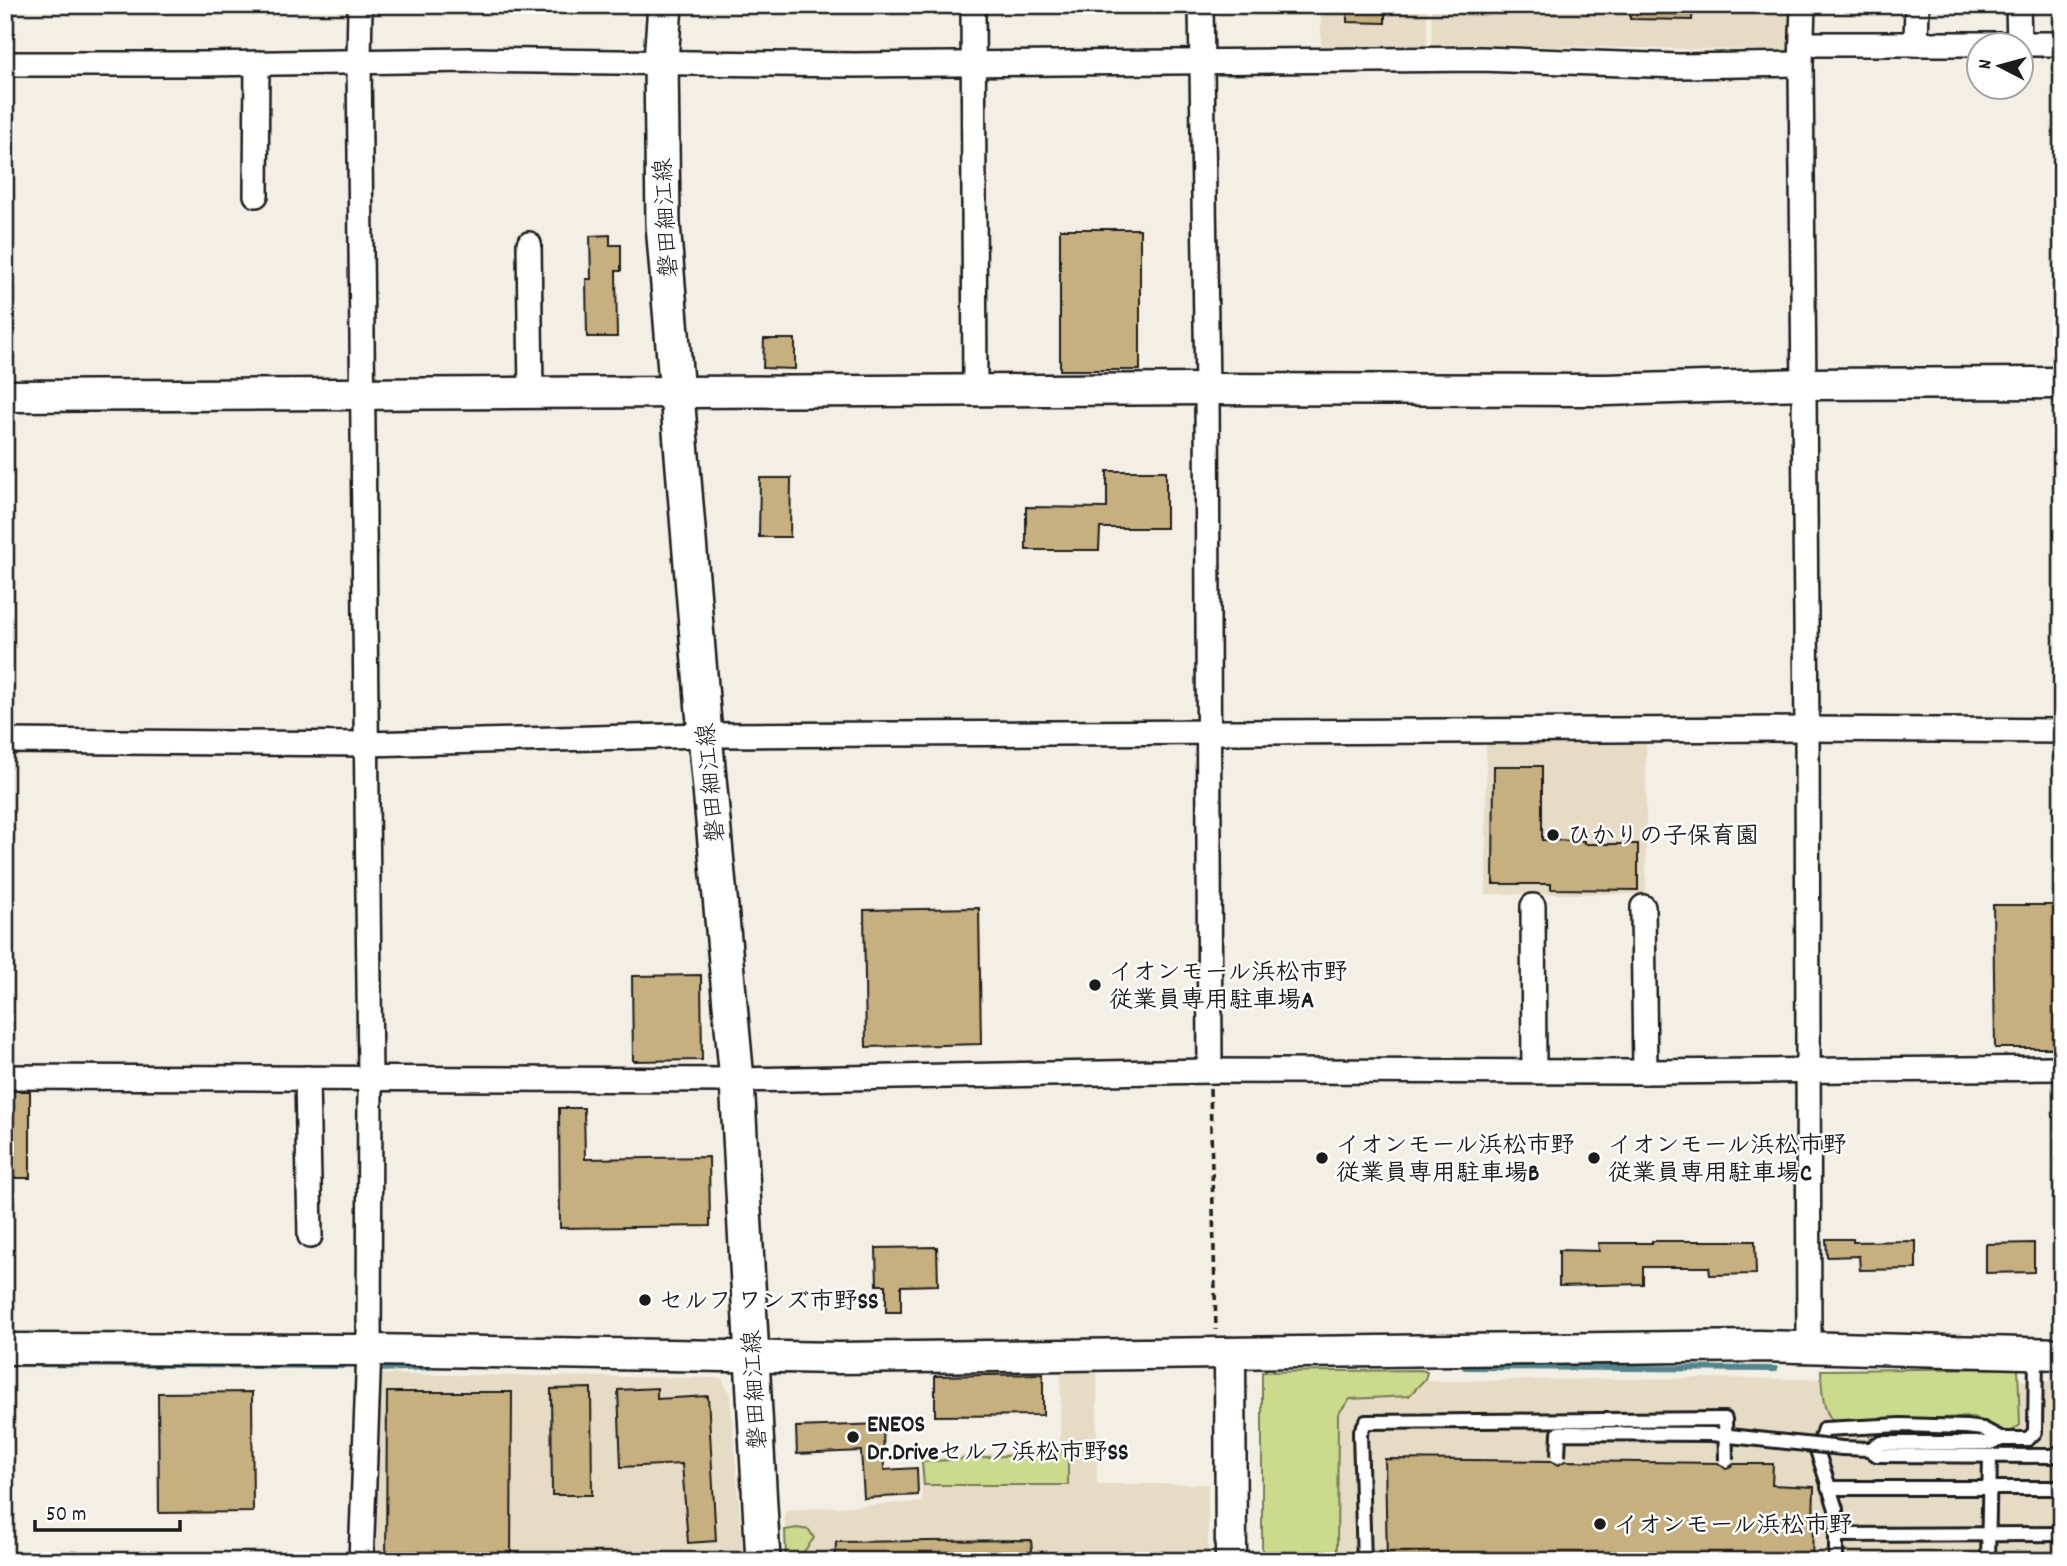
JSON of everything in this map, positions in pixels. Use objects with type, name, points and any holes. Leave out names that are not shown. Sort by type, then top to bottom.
[{"type":"main road","name":"磐田細江線","points":[[665,5],[661,61],[663,224],[705,735],[737,1080],[763,1561]]},
{"type":"street","points":[[360,5],[370,1078],[369,1350],[361,1561]]},
{"type":"street","points":[[973,5],[975,390]]},
{"type":"street","points":[[1201,5],[1207,389],[1210,1072]]},
{"type":"street","points":[[1803,5],[1801,54],[1809,1347]]},
{"type":"street","points":[[1916,44],[1917,5]]},
{"type":"street","points":[[2018,5],[2019,32]]},
{"type":"street","points":[[5,64],[661,61],[826,65],[1481,59],[1679,66],[1916,44],[1966,44]]},
{"type":"street","points":[[2036,44],[2062,44]]},
{"type":"street","points":[[256,195],[257,63]]},
{"type":"street","points":[[530,244],[531,393]]},
{"type":"street","points":[[5,396],[1207,389],[1606,390],[1805,384],[2062,383]]},
{"type":"street","points":[[5,741],[366,744],[705,735],[1807,729],[2062,731]]},
{"type":"street","points":[[1533,906],[1534,1071]]},
{"type":"street","points":[[1643,906],[1645,1072]]},
{"type":"street","points":[[5,1077],[737,1080],[1210,1072],[2062,1068]]},
{"type":"street","points":[[307,1078],[310,1236]]},
{"type":"street","points":[[5,1349],[369,1350],[752,1357],[1809,1347],[2049,1354]]},
{"type":"street","points":[[1223,1353],[1231,1561]]},
{"type":"lane","points":[[1558,1456],[1559,1433],[1711,1434],[1869,1449],[1881,1443],[1990,1443],[2002,1439],[2028,1439],[2035,1432],[2049,1354]]},
{"type":"lane","points":[[1364,1561],[1360,1433],[1366,1422],[1724,1419],[1726,1460]]},
{"type":"lane","points":[[1836,1561],[1836,1509],[1816,1450],[1824,1429],[1901,1425],[1966,1427],[1983,1429],[2002,1439]]},
{"type":"lane","points":[[1869,1449],[1877,1455],[1990,1456],[2051,1455],[2062,1452]]},
{"type":"lane","points":[[1988,1561],[1990,1456]]},
{"type":"lane","points":[[1826,1481],[2057,1488],[2062,1491]]},
{"type":"lane","points":[[1836,1535],[2062,1534]]},
{"type":"path","points":[[1210,1072],[1223,1353]]},
{"type":"shaded area","points":[[1321,5],[1427,5],[1427,48],[1321,48]]},
{"type":"shaded area","points":[[1432,5],[1790,5],[1788,51],[1431,44]]},
{"type":"shaded area","points":[[1646,739],[1646,894],[1486,894],[1486,741]]},
{"type":"shaded area","points":[[1097,1365],[1097,1484],[1208,1484],[1208,1561],[784,1561],[785,1510],[922,1502],[920,1458],[1060,1449],[1061,1367]]},
{"type":"shaded area","points":[[376,1374],[722,1378],[730,1395],[744,1561],[376,1561]]},
{"type":"shaded area","points":[[1694,1378],[2062,1381],[2062,1561],[1274,1561],[1273,1383]]},
{"type":"green space","points":[[2018,1368],[2020,1425],[2009,1433],[1973,1417],[1833,1421],[1826,1410],[1823,1397],[1821,1370]]},
{"type":"green space","points":[[1262,1372],[1427,1372],[1425,1379],[1409,1396],[1350,1399],[1338,1414],[1337,1554],[1333,1561],[1297,1561],[1262,1556]]},
{"type":"green space","points":[[1068,1451],[1068,1485],[924,1485],[922,1462]]},
{"type":"green space","points":[[785,1530],[809,1530],[814,1538],[802,1554],[786,1556]]},
{"type":"building","points":[[1347,5],[1385,5],[1385,23],[1347,22]]},
{"type":"building","points":[[1630,5],[1693,5],[1692,20],[1630,19]]},
{"type":"building","points":[[1060,229],[1140,229],[1140,370],[1060,370]]},
{"type":"building","points":[[610,235],[610,245],[621,245],[621,271],[616,271],[617,337],[587,337],[586,279],[591,279],[590,236]]},
{"type":"building","points":[[764,339],[795,339],[795,369],[763,368]]},
{"type":"building","points":[[1107,471],[1166,471],[1166,528],[1100,528],[1099,550],[1026,550],[1026,507],[1107,508]]},
{"type":"building","points":[[760,478],[791,478],[790,537],[759,537]]},
{"type":"building","points":[[1494,766],[1542,766],[1542,840],[1584,841],[1584,844],[1638,844],[1638,890],[1551,889],[1551,884],[1493,884]]},
{"type":"building","points":[[1993,905],[2062,905],[2062,1048],[1995,1048]]},
{"type":"building","points":[[979,908],[981,1044],[866,1047],[864,910]]},
{"type":"building","points":[[701,975],[702,1060],[633,1061],[632,976]]},
{"type":"building","points":[[5,1091],[30,1091],[30,1178],[5,1178]]},
{"type":"building","points":[[559,1108],[584,1108],[585,1159],[709,1157],[710,1226],[560,1228]]},
{"type":"building","points":[[1826,1239],[1853,1239],[1853,1242],[1916,1241],[1916,1269],[1860,1270],[1859,1256],[1827,1257]]},
{"type":"building","points":[[1755,1241],[1756,1274],[1710,1275],[1709,1267],[1643,1267],[1643,1284],[1559,1286],[1559,1250],[1599,1251],[1598,1243]]},
{"type":"building","points":[[2034,1243],[2034,1272],[1986,1273],[1986,1244]]},
{"type":"building","points":[[937,1247],[938,1285],[901,1286],[901,1312],[886,1312],[886,1285],[877,1285],[876,1248]]},
{"type":"building","points":[[1043,1374],[1043,1415],[935,1416],[935,1376]]},
{"type":"building","points":[[591,1388],[592,1495],[552,1495],[551,1389]]},
{"type":"building","points":[[657,1388],[657,1399],[708,1396],[716,1541],[688,1543],[682,1464],[621,1467],[618,1390]]},
{"type":"building","points":[[252,1392],[253,1512],[159,1513],[158,1393]]},
{"type":"building","points":[[387,1392],[512,1392],[511,1561],[386,1561]]},
{"type":"building","points":[[883,1424],[884,1470],[917,1468],[918,1495],[864,1498],[861,1451],[797,1454],[796,1427]]},
{"type":"building","name":"イオンモール浜松市野","points":[[1385,1459],[1551,1461],[1558,1465],[1565,1461],[1718,1463],[1726,1469],[1734,1464],[1773,1464],[1772,1485],[1814,1487],[1812,1561],[1387,1561]]},
{"type":"building","points":[[1031,1540],[1033,1561],[835,1561],[836,1542]]},
{"type":"waterway","points":[[5,1364],[342,1366]]},
{"type":"waterway","points":[[378,1369],[431,1367]]},
{"type":"waterway","points":[[1465,1367],[1775,1369]]},
{"type":"place","name":"ひかりの子保育園","points":[[1553,835]]},
{"type":"place","name":"イオンモール浜松市野 従業員専用駐車場A","points":[[1095,985]]},
{"type":"place","name":"イオンモール浜松市野 従業員専用駐車場B","points":[[1322,1158]]},
{"type":"place","name":"イオンモール浜松市野 従業員専用駐車場C","points":[[1594,1158]]},
{"type":"place","name":"セルフ ワンズ市野SS","points":[[645,1300]]},
{"type":"place","name":"ENEOS Dr.Driveセルフ浜松市野SS","points":[[853,1437]]},
{"type":"place","name":"イオンモール浜松市野","points":[[1600,1524]]}]
